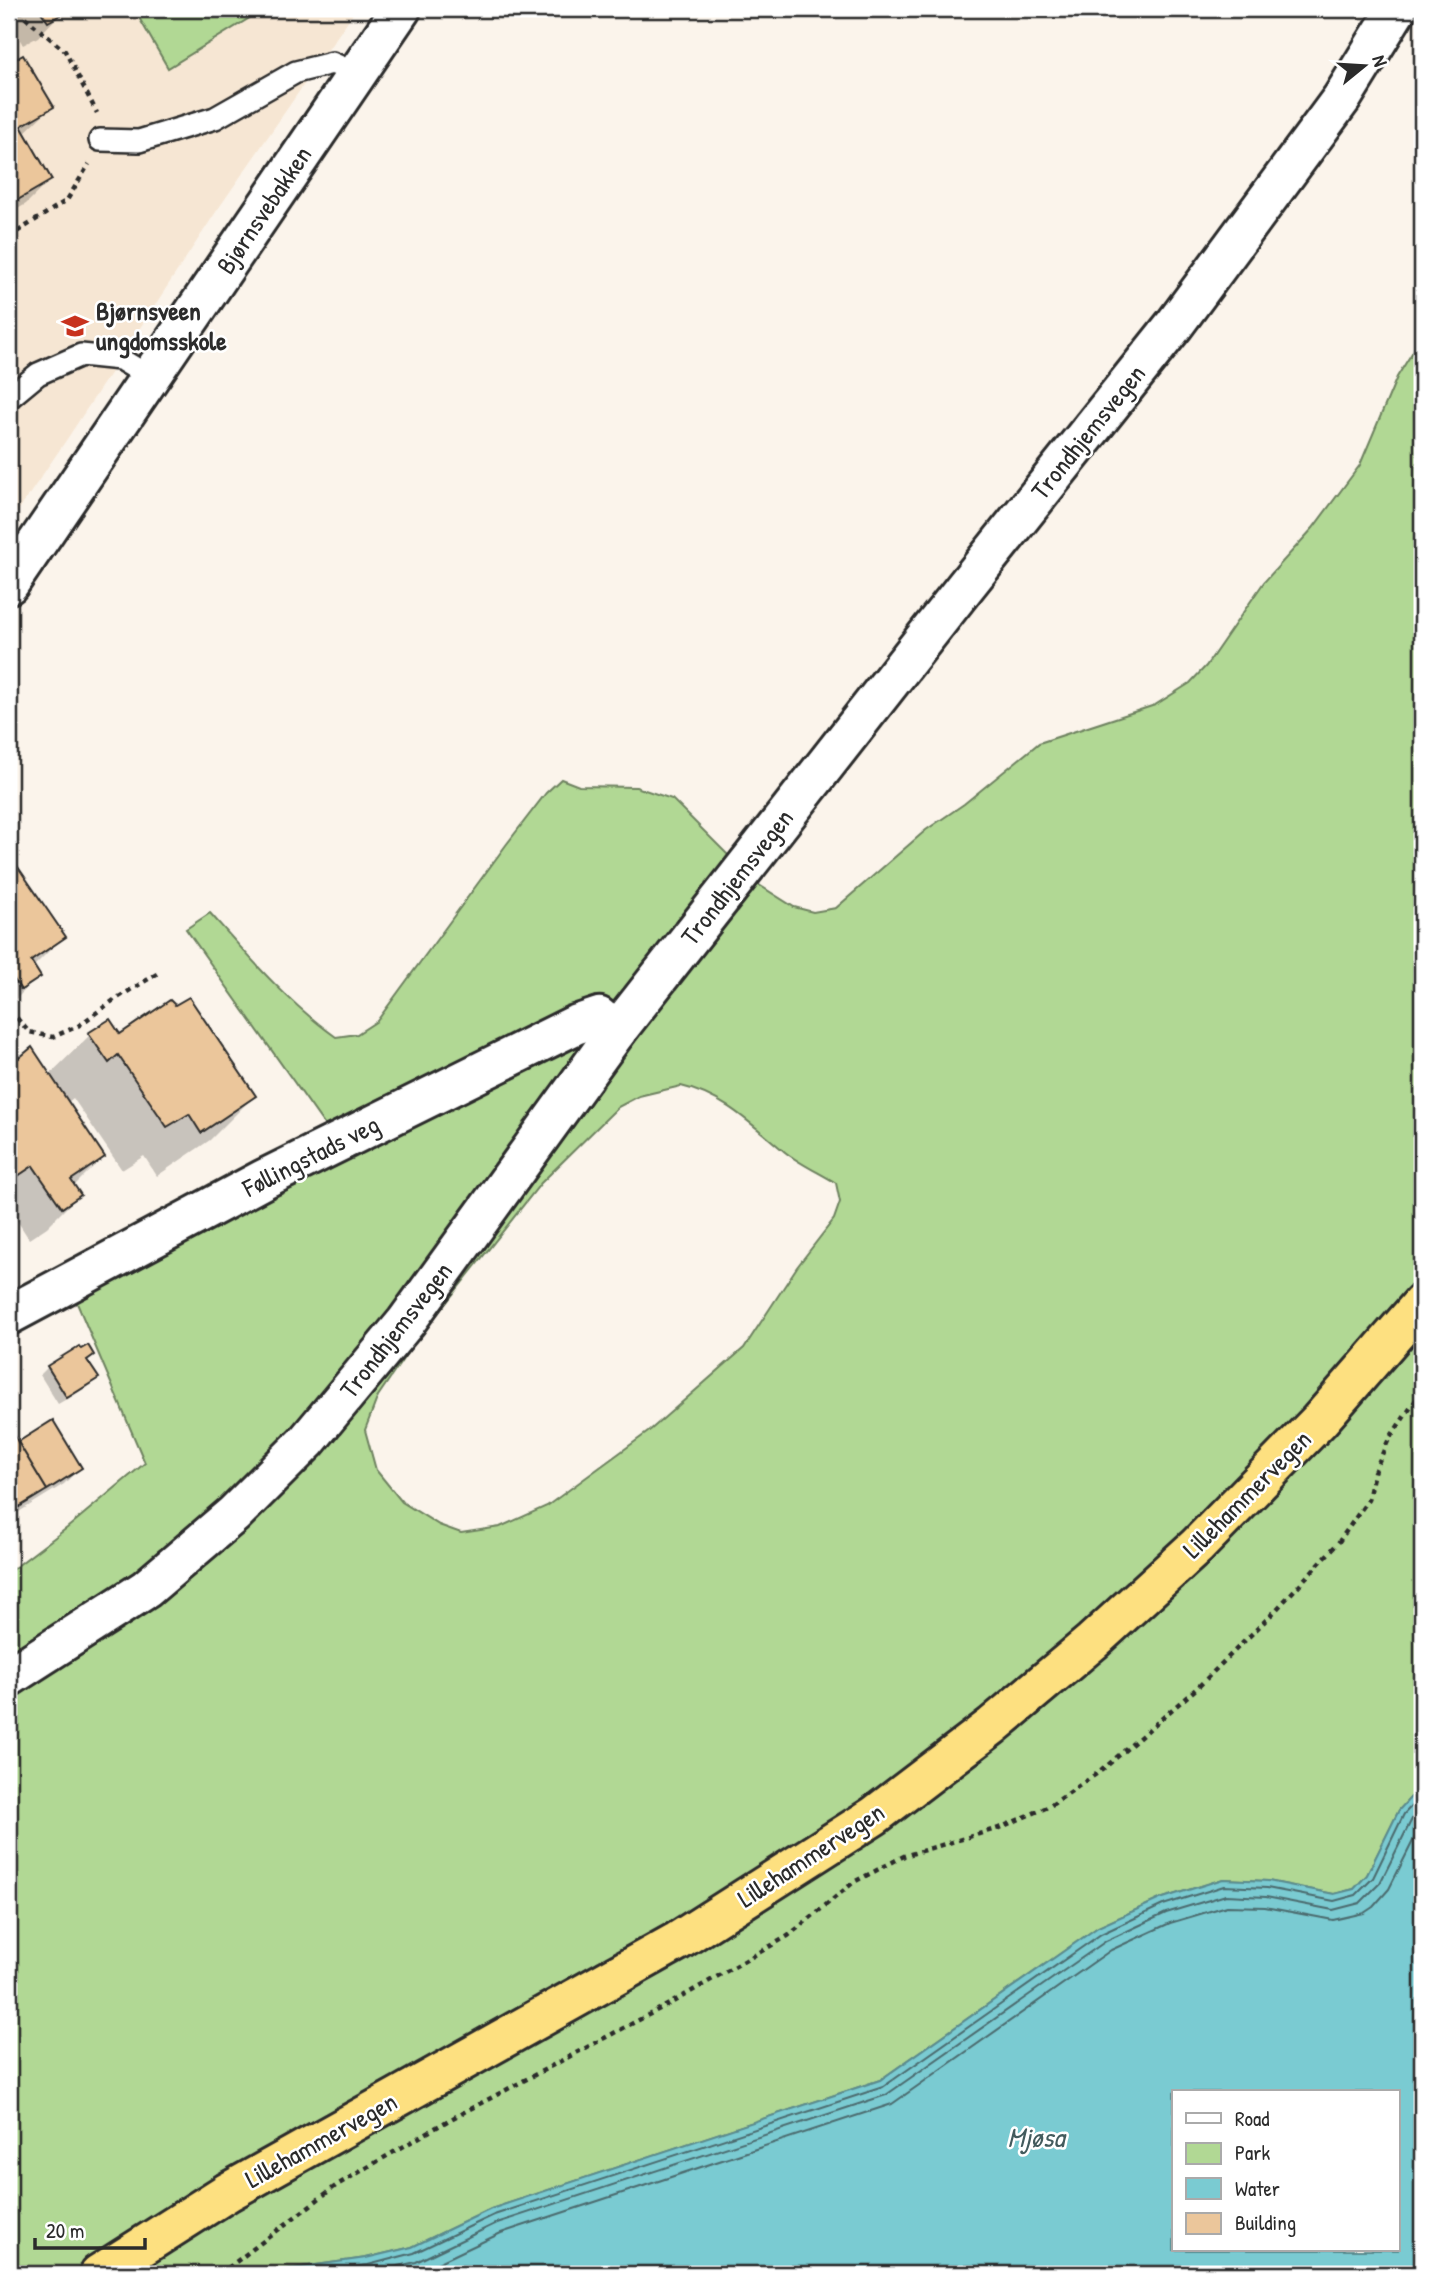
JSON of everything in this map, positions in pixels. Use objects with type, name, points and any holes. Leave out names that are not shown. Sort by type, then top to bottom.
[{"type":"highway","name":"Lillehammervegen","points":[[99,2274],[228,2192],[678,1941],[874,1816],[992,1726],[1091,1642],[1197,1546],[1319,1421],[1422,1303]]},
{"type":"main road","name":"Bjørnsvebakken","points":[[9,584],[401,9]]},
{"type":"main road","name":"Trondhjemsvegen","points":[[9,1677],[146,1589],[234,1514],[307,1441],[406,1322],[616,1032],[1175,324],[1342,98],[1397,9]]},
{"type":"main road","name":"Føllingstads veg","points":[[9,1315],[264,1179],[575,1025],[599,1017],[616,1032]]},
{"type":"lane","points":[[100,140],[139,142],[215,118],[296,72],[332,62],[357,74]]},
{"type":"lane","points":[[9,398],[38,374],[81,355],[120,359],[150,377]]},
{"type":"path","points":[[9,237],[67,200],[94,157],[100,140],[97,113],[65,51],[21,15],[20,9]]},
{"type":"path","points":[[9,1020],[15,1016],[29,1032],[53,1037],[78,1026],[160,972]]},
{"type":"shaded area","name":"Bjørnsveen ungdomsskole","points":[[9,9],[356,9],[216,212],[9,524]]},
{"type":"green space","points":[[134,9],[264,9],[168,68]]},
{"type":"green space","points":[[1422,337],[1422,1785],[1399,1810],[1367,1875],[1354,1889],[1334,1894],[1268,1881],[1223,1879],[1160,1899],[1098,1927],[880,2080],[491,2209],[412,2247],[366,2258],[268,2274],[9,2274],[9,1572],[145,1463],[65,1275],[330,1133],[186,929],[210,913],[269,978],[318,1023],[336,1037],[357,1034],[377,1021],[506,845],[546,793],[561,779],[579,786],[636,787],[672,799],[756,883],[794,907],[813,912],[836,908],[926,830],[964,804],[1039,743],[1155,705],[1190,683],[1206,666],[1264,582],[1313,528],[1360,465],[1397,377]],"holes":[[[681,1086],[724,1104],[791,1156],[836,1183],[840,1202],[834,1219],[797,1267],[744,1348],[648,1432],[547,1506],[500,1527],[461,1533],[439,1525],[402,1502],[376,1470],[365,1430],[378,1396],[412,1346],[541,1183],[618,1107],[639,1096]]]},
{"type":"water","name":"Mjøsa","points":[[1422,1785],[1422,2274],[268,2274],[366,2258],[412,2247],[491,2209],[880,2080],[1098,1927],[1160,1899],[1223,1879],[1268,1881],[1334,1894],[1354,1889],[1367,1875],[1399,1810]]},
{"type":"building","points":[[39,9],[62,9],[64,13],[48,22]]},
{"type":"building","points":[[23,55],[54,107],[21,126],[52,180],[9,205],[9,63]]},
{"type":"building","points":[[9,854],[66,937],[31,961],[41,977],[21,990],[9,972]]},
{"type":"building","points":[[189,997],[256,1096],[201,1133],[189,1114],[167,1127],[118,1055],[109,1063],[88,1033],[110,1019],[120,1034],[170,1000],[175,1005]]},
{"type":"building","points":[[32,1047],[105,1157],[71,1180],[81,1195],[62,1208],[33,1166],[12,1180],[9,1176],[9,1056],[15,1052],[19,1058]]},
{"type":"building","points":[[88,1345],[94,1355],[87,1360],[99,1378],[67,1398],[47,1366],[79,1346],[81,1349]]},
{"type":"building","points":[[53,1420],[82,1468],[47,1490],[18,1442]]},
{"type":"building","points":[[12,1432],[47,1490],[19,1507],[16,1501],[9,1506],[9,1434]]},
{"type":"place","name":"Bjørnsveen ungdomsskole","points":[[75,326]]}]
